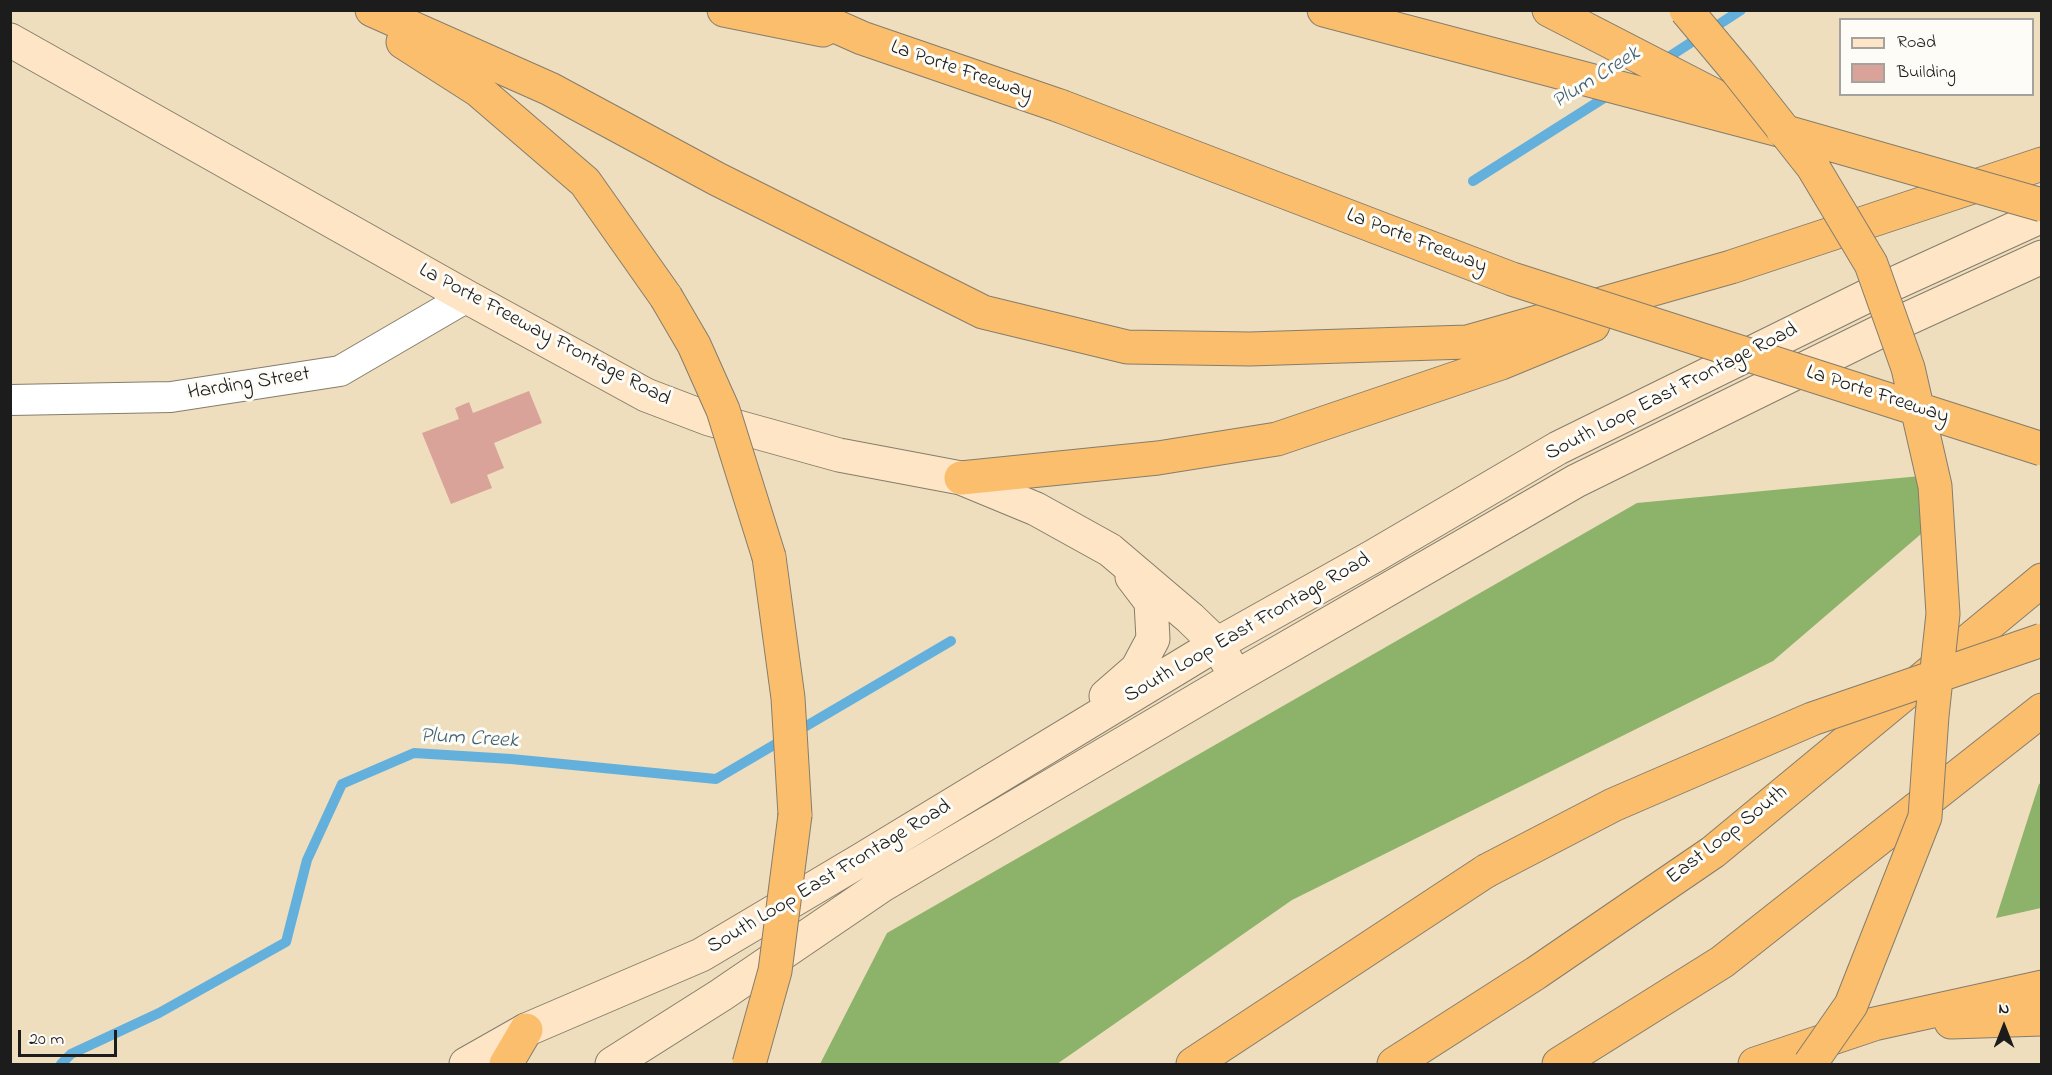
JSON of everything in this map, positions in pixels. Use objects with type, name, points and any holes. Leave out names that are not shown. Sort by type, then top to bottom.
[{"type":"highway","points":[[354,10],[478,90],[585,182],[666,297],[694,345],[723,410],[769,557],[788,698],[795,814],[775,971],[750,1065]]},
{"type":"highway","points":[[372,10],[550,89],[717,179],[983,312],[1127,347],[1250,349],[1467,342],[1731,267],[2042,164]]},
{"type":"highway","points":[[724,10],[862,38]]},
{"type":"highway","name":"La Porte Freeway","points":[[799,10],[862,38],[1060,106],[1512,279],[2042,449]]},
{"type":"highway","points":[[1324,10],[1783,131],[2042,205]]},
{"type":"highway","points":[[1549,10],[1783,131]]},
{"type":"highway","points":[[1686,10],[1813,167],[1871,264],[1908,368],[1935,486],[1943,614],[1932,716],[1925,817],[1851,1005],[1810,1065]]},
{"type":"highway","points":[[961,478],[1158,459],[1277,439],[1501,363],[1731,267]]},
{"type":"highway","name":"East Loop South","points":[[1394,1065],[1536,973],[1713,852],[2042,580]]},
{"type":"highway","points":[[1193,1065],[1486,871],[1613,805],[1812,719],[2042,640]]},
{"type":"highway","points":[[1559,1065],[1722,962],[2042,710]]},
{"type":"highway","points":[[1755,1065],[1874,1024],[2042,987]]},
{"type":"highway","points":[[1874,1024],[2042,1020]]},
{"type":"highway","points":[[506,1065],[526,1030]]},
{"type":"main road","name":"La Porte Freeway Frontage Road","points":[[10,40],[646,395],[709,419],[839,455],[961,478],[1036,509],[1110,550],[1217,644],[1236,677]]},
{"type":"main road","name":"South Loop East Frontage Road","points":[[466,1065],[526,1030],[701,955],[1217,644],[1374,556],[1558,448],[1871,294],[2042,216]]},
{"type":"main road","name":"South Loop East Frontage Road","points":[[612,1065],[722,995],[881,886],[1236,677],[1576,481],[1887,328],[2042,257]]},
{"type":"main road","points":[[1051,745],[1137,669],[1153,639],[1151,602],[1110,550]]},
{"type":"street","name":"Harding Street","points":[[10,400],[171,397],[340,371],[467,297]]},
{"type":"green space","points":[[1931,475],[1921,534],[1773,661],[1292,900],[1057,1064],[820,1064],[887,933],[1637,503]]},
{"type":"green space","points":[[2041,783],[2041,908],[1996,918],[2039,784]]},
{"type":"building","points":[[529,391],[542,423],[494,443],[504,468],[487,475],[492,488],[451,504],[422,433],[459,419],[455,408],[469,402],[473,413]]},
{"type":"waterway","name":"Plum Creek","points":[[1661,62],[1741,10]]},
{"type":"waterway","name":"Plum Creek","points":[[1473,181],[1612,93]]},
{"type":"waterway","name":"Plum Creek","points":[[61,1064],[71,1054],[159,1013],[286,942],[307,860],[342,784],[414,753],[511,759],[716,779],[951,641]]}]
